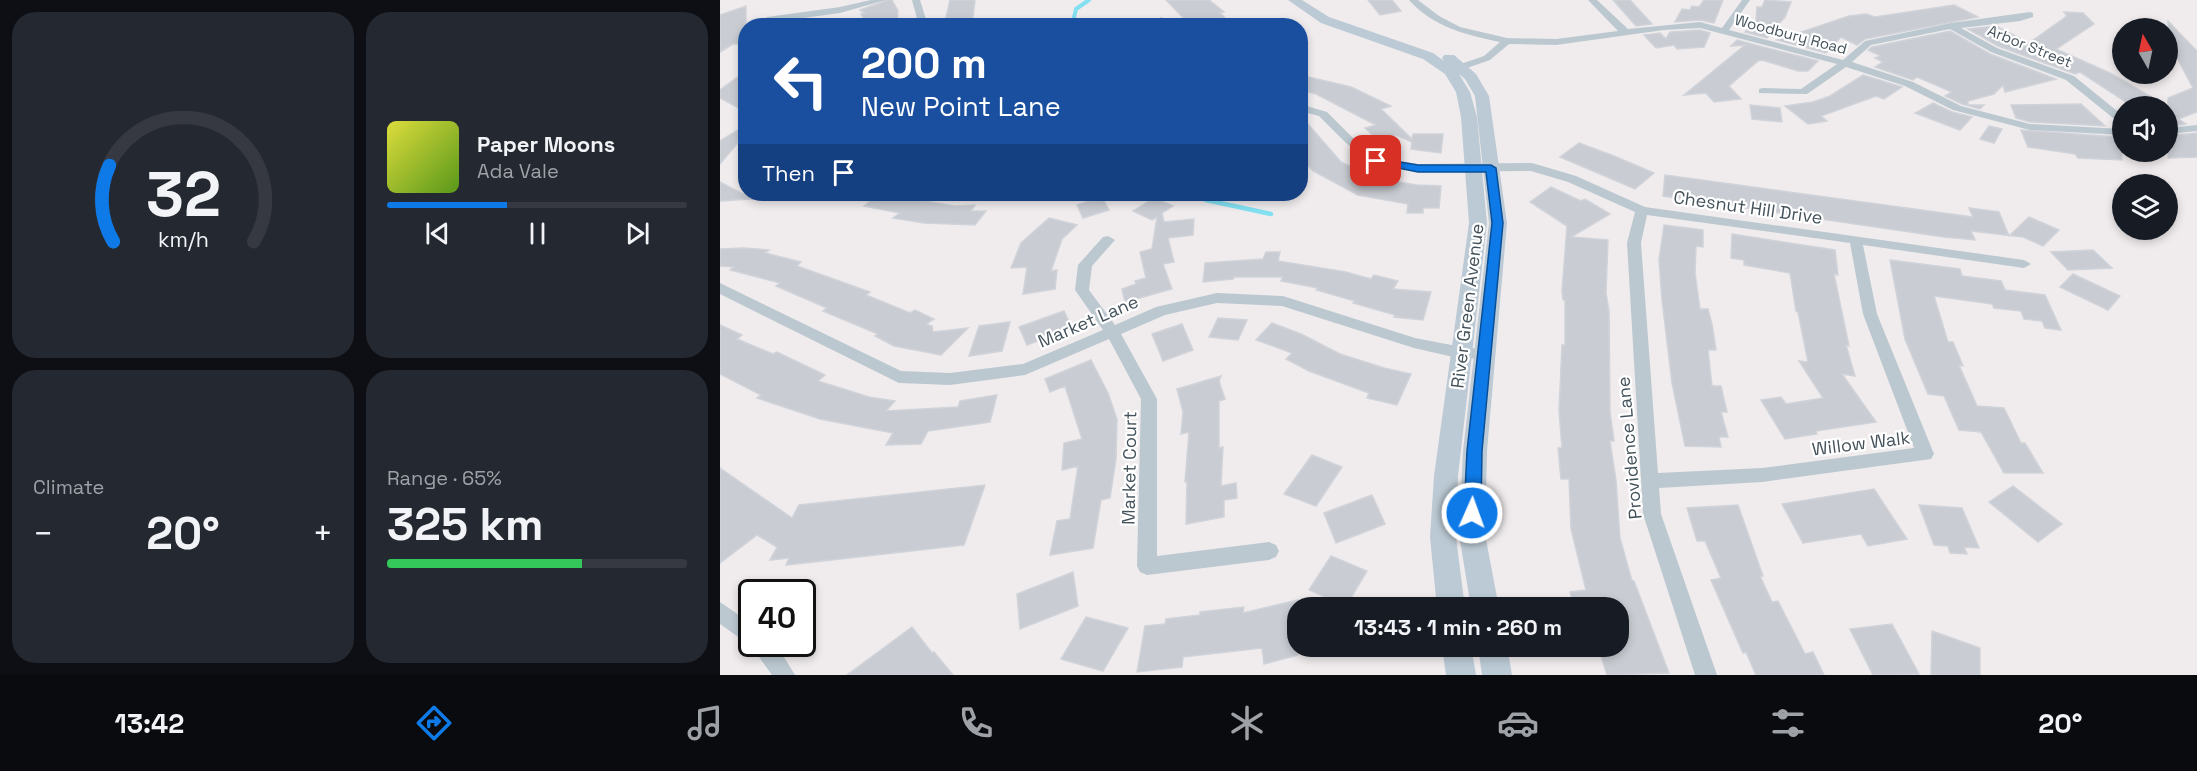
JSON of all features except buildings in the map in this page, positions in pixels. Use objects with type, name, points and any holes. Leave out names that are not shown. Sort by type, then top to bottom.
[{"type":"street","points":[[782,18],[840,10],[882,0]]},
{"type":"street","points":[[916,0],[922,18]]},
{"type":"street","points":[[1294,0],[1325,20],[1428,56],[1456,69],[1487,58],[1507,41]]},
{"type":"street","name":"Woodbury Road","points":[[1413,0],[1428,14],[1452,28],[1507,41],[1556,42],[1625,32],[1700,25],[1845,63],[1909,84],[1957,108],[2030,127],[2112,131]]},
{"type":"street","points":[[1592,0],[1625,32]]},
{"type":"street","points":[[1724,31],[1746,0]]},
{"type":"street","points":[[1763,91],[1803,92],[1845,63],[1868,43],[1951,26],[2030,15]]},
{"type":"street","name":"Arbor Street","points":[[1951,26],[1994,50],[2070,78],[2112,112]]},
{"type":"street","name":"River Green Avenue","points":[[1456,69],[1498,223],[1475,451],[1472,534],[1483,597]]},
{"type":"street","name":"Chesnut Hill Drive","points":[[1308,109],[1323,114],[1350,141],[1376,161],[1418,168],[1532,167],[1572,178],[1642,210],[2024,264]]},
{"type":"street","points":[[2178,130],[2197,128]]},
{"type":"street","name":"River Green Avenue","points":[[1450,597],[1443,537],[1446,476],[1478,223],[1482,168]]},
{"type":"street","name":"Providence Lane","points":[[1642,210],[1634,243],[1652,514],[1706,675]]},
{"type":"street","name":"Market Court","points":[[1108,240],[1085,265],[1082,290],[1112,332],[1149,399],[1147,566],[1269,551]]},
{"type":"street","name":"Willow Walk","points":[[1649,481],[1762,475],[1925,454],[1870,314],[1856,241]]},
{"type":"street","name":"Market Lane","points":[[720,288],[899,377],[950,379],[1025,369],[1161,311],[1217,298],[1283,301],[1414,344],[1462,353],[1485,354]]},
{"type":"street","points":[[720,612],[738,626]]},
{"type":"street","points":[[772,657],[784,675]]},
{"type":"street","points":[[1458,657],[1461,675]]},
{"type":"street","points":[[1494,657],[1497,675]]},
{"type":"waterway","points":[[1074,18],[1076,9],[1089,0]]},
{"type":"waterway","points":[[1211,201],[1271,214]]},
{"type":"route","points":[[1376,161],[1418,168],[1491,168],[1498,223],[1475,451],[1472,513]]}]
